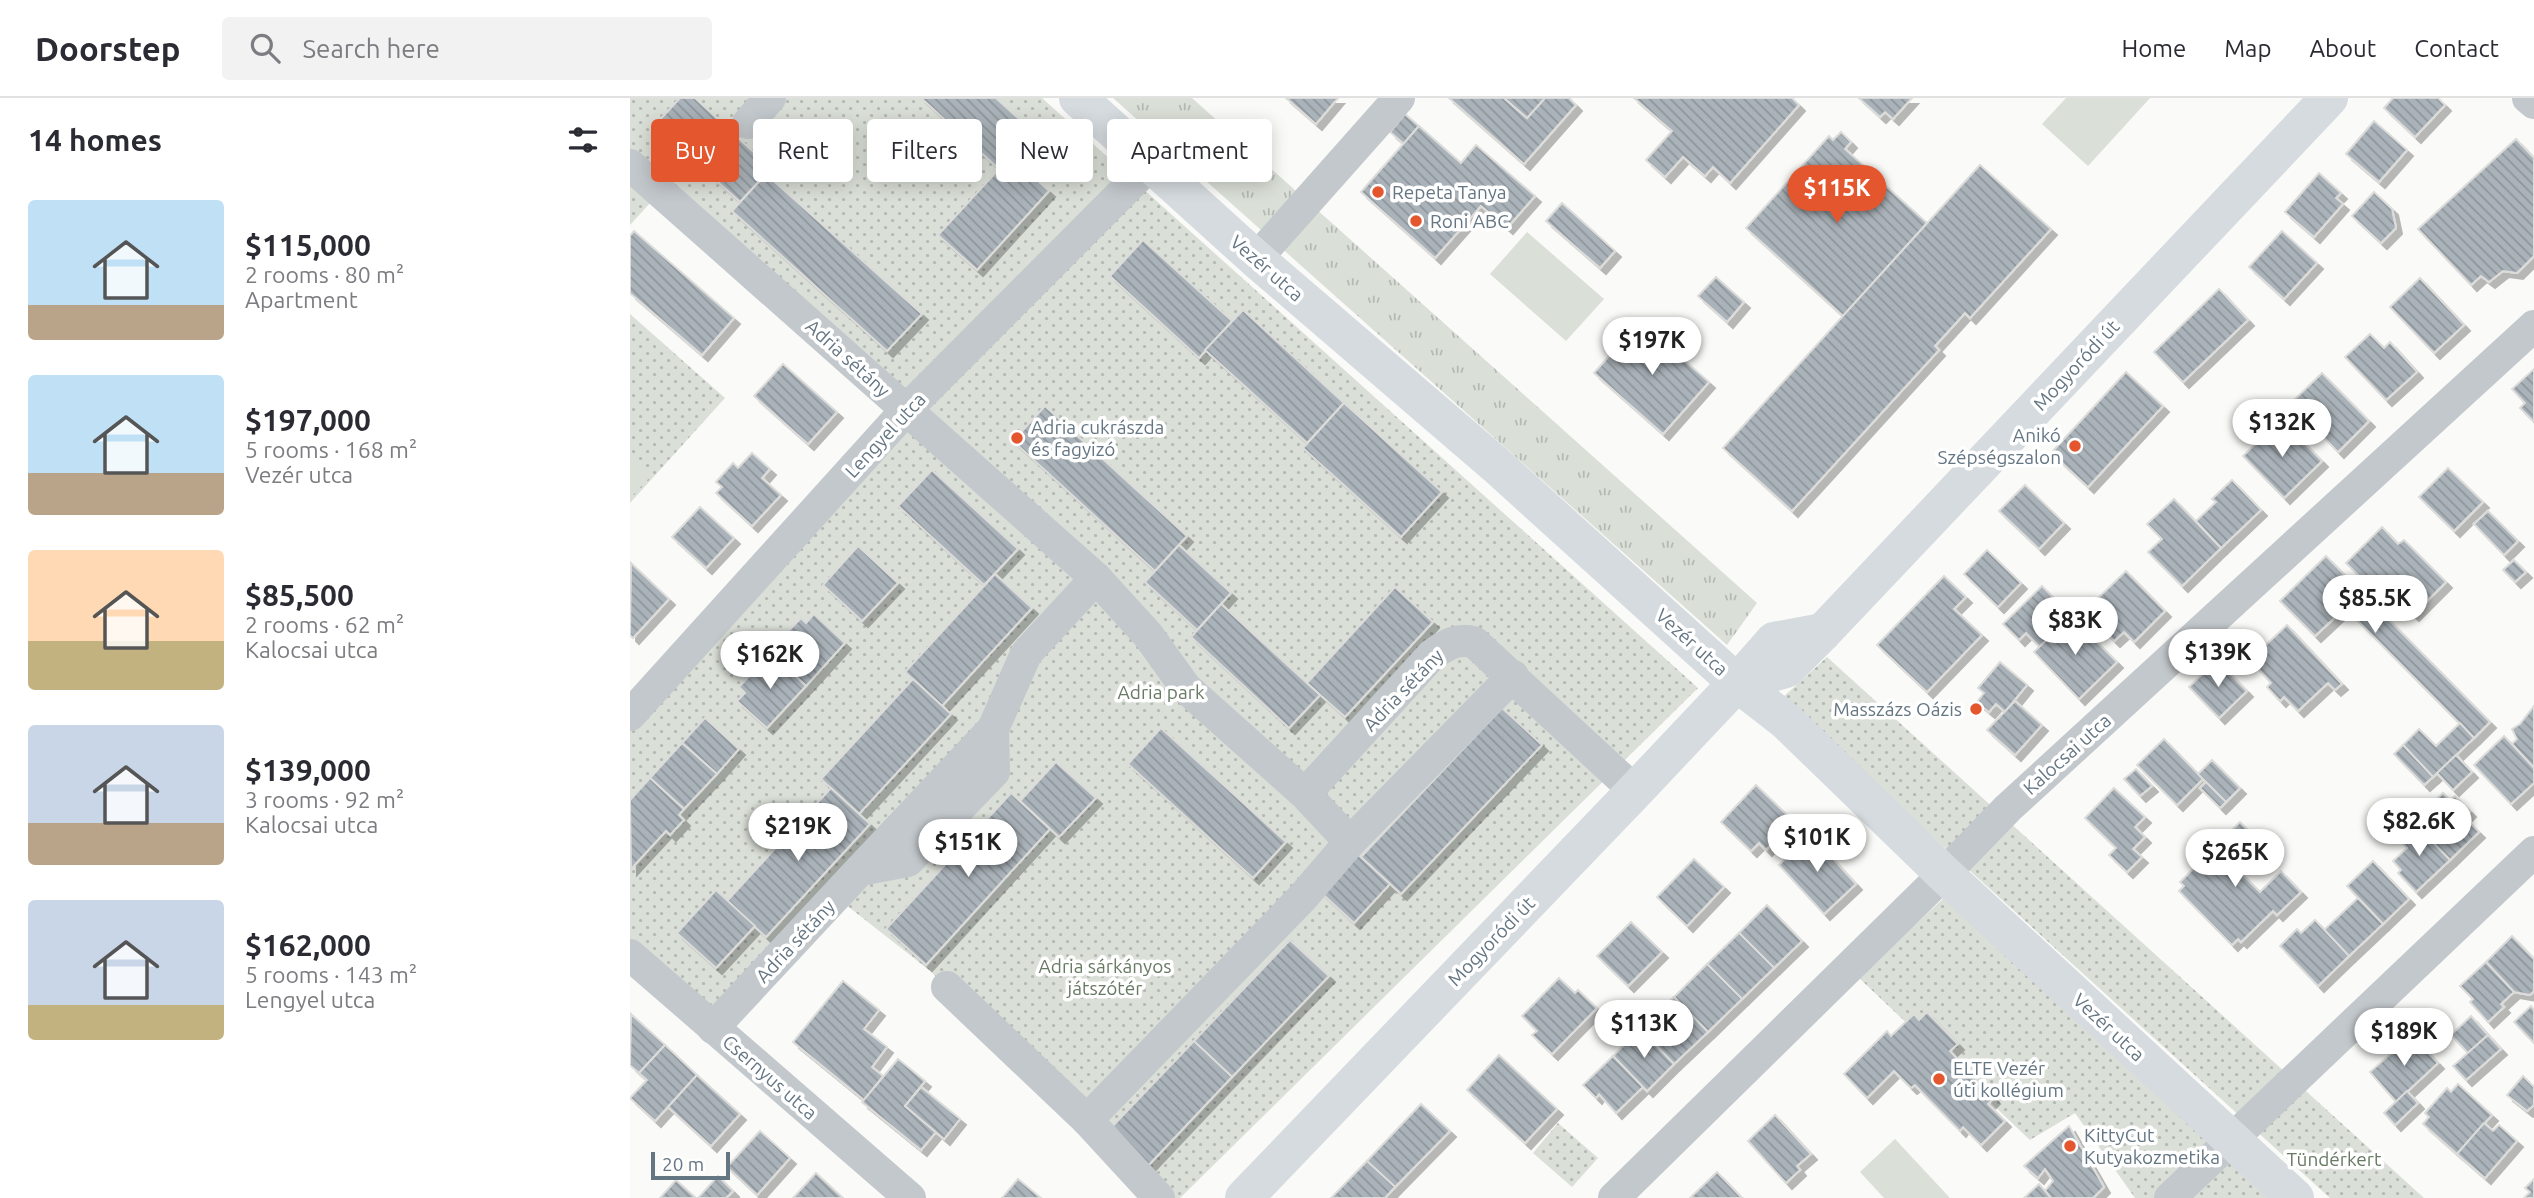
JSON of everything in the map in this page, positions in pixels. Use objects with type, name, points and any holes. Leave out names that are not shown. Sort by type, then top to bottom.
[{"type":"street","points":[[748,123],[770,98]]},
{"type":"street","name":"Vezér utca","points":[[1079,98],[1107,124]]},
{"type":"street","points":[[1256,259],[1399,98]]},
{"type":"street","name":"Mogyoródi út","points":[[1244,1198],[1737,683],[1786,669],[1823,632],[2329,98]]},
{"type":"street","points":[[2528,98],[2534,103]]},
{"type":"street","name":"Adria sétány","points":[[630,165],[1097,578],[1148,635],[1186,688],[1305,794],[1350,842]]},
{"type":"street","name":"Lengyel utca","points":[[630,715],[906,410],[1133,182]]},
{"type":"street","name":"Vezér utca","points":[[1169,182],[1496,465],[1737,683],[1786,721],[1944,874],[2295,1198]]},
{"type":"street","name":"Kalocsai utca","points":[[1614,1198],[2008,808],[2534,326]]},
{"type":"street","name":"Adria sétány","points":[[713,1028],[860,870],[908,861],[994,772],[993,729],[1026,654],[1097,578]]},
{"type":"street","name":"Adria sétány","points":[[1305,794],[1432,655],[1449,643],[1464,640],[1474,642],[1513,676],[1635,791]]},
{"type":"street","points":[[1087,1120],[1302,898],[1350,842],[1513,676]]},
{"type":"street","points":[[2170,1198],[2534,852]]},
{"type":"street","name":"Csernyus utca","points":[[630,955],[910,1198]]},
{"type":"street","points":[[947,987],[1087,1120],[1158,1198]]},
{"type":"green space","name":"Adria park","points":[[630,98],[1042,98],[1065,119],[996,119],[996,182],[1093,182],[1093,144],[1107,156],[1107,182],[1135,182],[1698,688],[1180,1198],[1159,1198],[1087,1120],[929,970],[836,897],[713,1028],[630,955],[630,714],[906,410],[660,192],[630,225]]},
{"type":"green space","points":[[1113,98],[1192,98],[1215,119],[1137,119]]},
{"type":"green space","points":[[2066,98],[2150,98],[2088,166],[2042,124]]},
{"type":"green space","points":[[1272,170],[1757,603],[1727,645],[1207,182],[1272,182]]},
{"type":"green space","points":[[1527,232],[1604,299],[1566,341],[1490,274]]},
{"type":"green space","points":[[630,314],[725,398],[630,503]]},
{"type":"green space","points":[[630,457],[651,476],[630,498]]},
{"type":"green space","name":"Tündérkert","points":[[1827,657],[2424,1198],[2330,1198],[1781,699]]},
{"type":"green space","points":[[1944,898],[2286,1198],[2135,1198],[2075,1113],[2030,1140],[1858,977]]},
{"type":"green space","points":[[1558,1123],[1598,1158],[1572,1187],[1533,1153]]},
{"type":"green space","points":[[1895,1139],[1950,1198],[1884,1198],[1860,1172]]},
{"type":"building","points":[[680,98],[695,98],[718,119],[661,119]]},
{"type":"building","points":[[921,98],[996,98],[1019,119],[996,119],[996,166],[982,154],[982,119],[944,119]]},
{"type":"building","points":[[1286,98],[1338,98],[1316,124]]},
{"type":"building","points":[[1449,98],[1504,98],[1527,118],[1545,98],[1569,98],[1576,105],[1524,164]]},
{"type":"building","points":[[1504,98],[1545,98],[1527,118]]},
{"type":"building","points":[[1634,98],[1792,98],[1799,105],[1730,183],[1713,167],[1705,176],[1683,157],[1665,177],[1646,160],[1672,131]]},
{"type":"building","points":[[1859,98],[1912,98],[1893,119],[1885,112],[1880,117]]},
{"type":"building","points":[[2393,98],[2438,98],[2445,105],[2415,137],[2384,108]]},
{"type":"building","points":[[1405,114],[1419,126],[1404,144],[1390,132]]},
{"type":"building","points":[[2374,121],[2407,150],[2379,182],[2346,154]]},
{"type":"building","points":[[1419,126],[1461,163],[1476,145],[1535,196],[1507,228],[1481,206],[1435,258],[1361,192]]},
{"type":"building","points":[[1841,132],[1851,142],[1845,149],[1927,223],[1843,316],[1746,228],[1829,136],[1833,140]]},
{"type":"building","points":[[739,139],[753,151],[753,182],[758,182],[740,202],[718,182],[739,182]]},
{"type":"building","points":[[2516,139],[2534,158],[2534,256],[2517,273],[2503,271],[2489,282],[2481,276],[2471,285],[2418,229]]},
{"type":"building","points":[[1980,165],[2051,229],[1970,318],[1965,313],[1935,346],[1939,350],[1792,511],[1723,448]]},
{"type":"building","points":[[996,172],[996,182],[1039,182],[1049,191],[977,270],[938,235]]},
{"type":"building","points":[[2319,173],[2341,193],[2336,198],[2343,204],[2314,237],[2285,212]]},
{"type":"building","points":[[759,182],[775,182],[922,314],[887,351],[732,211]]},
{"type":"building","points":[[2374,192],[2392,209],[2396,228],[2381,243],[2352,216]]},
{"type":"building","points":[[1562,203],[1615,251],[1600,268],[1546,221]]},
{"type":"building","points":[[634,231],[734,318],[702,355],[630,293],[630,236]]},
{"type":"building","points":[[2282,231],[2317,263],[2284,299],[2249,267]]},
{"type":"building","points":[[1143,240],[1232,321],[1199,358],[1110,276]]},
{"type":"building","points":[[1716,277],[1744,302],[1727,322],[1698,296]]},
{"type":"building","points":[[2420,278],[2464,325],[2434,353],[2390,307]]},
{"type":"building","points":[[2219,289],[2248,320],[2183,382],[2154,352]]},
{"type":"building","points":[[1243,310],[1344,403],[1307,443],[1205,350]]},
{"type":"building","points":[[1640,321],[1709,382],[1663,434],[1594,373]]},
{"type":"building","points":[[2370,334],[2384,348],[2390,342],[2417,372],[2386,400],[2345,357]]},
{"type":"building","points":[[783,364],[837,412],[808,444],[754,396]]},
{"type":"building","points":[[2534,369],[2534,422],[2520,408],[2525,403],[2512,389]]},
{"type":"building","points":[[2126,372],[2163,406],[2088,487],[2051,453]]},
{"type":"building","points":[[2322,373],[2369,421],[2338,452],[2291,403]]},
{"type":"building","points":[[1344,403],[1442,492],[1401,537],[1303,448]]},
{"type":"building","points":[[1045,406],[1187,536],[1155,571],[1013,441]]},
{"type":"building","points":[[2281,419],[2322,461],[2284,498],[2243,456]]},
{"type":"building","points":[[752,453],[770,469],[762,478],[781,495],[752,526],[716,493],[722,487],[716,482],[733,463],[738,468]]},
{"type":"building","points":[[2448,468],[2483,502],[2454,531],[2419,497]]},
{"type":"building","points":[[932,470],[1018,549],[984,585],[898,506]]},
{"type":"building","points":[[2232,480],[2261,510],[2221,548],[2196,521],[2216,502],[2212,499]]},
{"type":"building","points":[[2025,485],[2064,523],[2039,549],[1999,511]]},
{"type":"building","points":[[2174,499],[2221,548],[2182,586],[2148,552],[2162,539],[2147,524]]},
{"type":"building","points":[[700,507],[734,538],[706,568],[672,537]]},
{"type":"building","points":[[2488,511],[2518,541],[2504,555],[2474,524]]},
{"type":"building","points":[[2382,527],[2398,544],[2404,540],[2446,582],[2413,615],[2397,599],[2390,607],[2346,563]]},
{"type":"building","points":[[1179,545],[1231,593],[1197,630],[1145,582]]},
{"type":"building","points":[[858,546],[898,583],[862,621],[823,585]]},
{"type":"building","points":[[1987,550],[2021,583],[1998,607],[1964,574]]},
{"type":"building","points":[[2326,556],[2490,722],[2474,738],[2345,608],[2315,636],[2280,601]]},
{"type":"building","points":[[2514,560],[2526,572],[2515,582],[2503,570]]},
{"type":"building","points":[[631,563],[669,599],[633,638],[630,635]]},
{"type":"building","points":[[2126,571],[2165,611],[2134,642],[2124,632],[2114,641],[2097,624],[2107,614],[2094,602]]},
{"type":"building","points":[[995,574],[1032,608],[942,706],[905,672]]},
{"type":"building","points":[[1944,576],[1966,597],[1954,609],[1982,635],[1927,692],[1877,645]]},
{"type":"building","points":[[2042,586],[2071,616],[2040,647],[2026,633],[2019,640],[2003,624]]},
{"type":"building","points":[[1395,587],[1433,622],[1345,717],[1307,683]]},
{"type":"building","points":[[1221,604],[1320,695],[1289,728],[1191,637]]},
{"type":"building","points":[[814,614],[845,643],[806,686],[776,658],[783,649],[777,643],[801,618],[806,623]]},
{"type":"building","points":[[2071,616],[2117,662],[2079,699],[2034,652]]},
{"type":"building","points":[[2287,625],[2342,684],[2335,690],[2328,683],[2298,711],[2284,697],[2280,701],[2267,687],[2271,683],[2250,660]]},
{"type":"building","points":[[776,658],[806,686],[767,728],[737,701],[745,693],[739,687],[763,661],[768,666]]},
{"type":"building","points":[[2217,660],[2247,691],[2219,718],[2189,687]]},
{"type":"building","points":[[2000,662],[2027,685],[2005,712],[1996,704],[1989,712],[1977,702],[1984,693],[1978,688]]},
{"type":"building","points":[[913,679],[951,714],[859,814],[821,779]]},
{"type":"building","points":[[2015,701],[2042,725],[2015,755],[1987,730]]},
{"type":"building","points":[[2534,706],[2534,768],[2512,744],[2517,739],[2512,729],[2520,724]]},
{"type":"building","points":[[1502,708],[1542,745],[1401,894],[1361,857]]},
{"type":"building","points":[[705,718],[739,749],[717,774],[682,743]]},
{"type":"building","points":[[2460,723],[2474,738],[2433,777],[2403,745],[2419,729],[2436,746]]},
{"type":"building","points":[[1161,728],[1286,842],[1253,878],[1128,764]]},
{"type":"building","points":[[2504,736],[2534,768],[2534,783],[2511,804],[2474,765]]},
{"type":"building","points":[[2164,739],[2203,779],[2177,805],[2137,765]]},
{"type":"building","points":[[682,743],[717,774],[684,809],[650,778]]},
{"type":"building","points":[[2403,745],[2433,777],[2424,785],[2394,754]]},
{"type":"building","points":[[2456,755],[2472,772],[2453,790],[2437,773]]},
{"type":"building","points":[[2212,760],[2240,788],[2226,802],[2198,774]]},
{"type":"building","points":[[1056,762],[1096,798],[1059,837],[1020,801]]},
{"type":"building","points":[[2136,769],[2152,786],[2140,796],[2124,779]]},
{"type":"building","points":[[650,778],[684,809],[679,815],[684,820],[670,835],[666,831],[631,869],[630,800]]},
{"type":"building","points":[[2206,782],[2226,802],[2220,808],[2200,788]]},
{"type":"building","points":[[1756,785],[1787,815],[1773,830],[1779,836],[1766,850],[1759,843],[1751,851],[1721,822]]},
{"type":"building","points":[[831,788],[870,824],[766,937],[727,901]]},
{"type":"building","points":[[2114,788],[2145,817],[2135,827],[2145,837],[2133,849],[2142,857],[2127,872],[2109,855],[2116,848],[2085,818]]},
{"type":"building","points":[[1011,793],[1050,829],[926,965],[886,929]]},
{"type":"building","points":[[2443,793],[2450,800],[2455,796],[2470,811],[2464,817],[2479,832],[2450,860],[2413,822]]},
{"type":"building","points":[[2240,822],[2260,842],[2235,867],[2260,892],[2281,871],[2301,892],[2277,915],[2273,911],[2241,942],[2238,939],[2232,945],[2179,891],[2184,886],[2180,882]]},
{"type":"building","points":[[2413,822],[2450,860],[2416,892],[2398,873],[2401,870],[2393,861],[2407,848],[2397,837]]},
{"type":"building","points":[[1810,834],[1856,884],[1824,914],[1779,865]]},
{"type":"building","points":[[1351,848],[1390,884],[1354,923],[1315,887]]},
{"type":"building","points":[[1694,859],[1724,887],[1687,926],[1657,897]]},
{"type":"building","points":[[2373,861],[2409,899],[2383,924],[2347,886]]},
{"type":"building","points":[[716,890],[755,926],[716,968],[677,933]]},
{"type":"building","points":[[2358,898],[2383,924],[2349,956],[2324,930]]},
{"type":"building","points":[[1767,905],[1802,941],[1774,968],[1739,933]]},
{"type":"building","points":[[2315,920],[2349,956],[2318,986],[2280,946],[2297,929],[2301,933]]},
{"type":"building","points":[[1631,922],[1662,952],[1628,986],[1597,956]]},
{"type":"building","points":[[1739,933],[1774,968],[1742,999],[1707,964]]},
{"type":"building","points":[[2512,936],[2534,959],[2534,991],[2530,995],[2514,992],[2486,962]]},
{"type":"building","points":[[1290,940],[1329,976],[1232,1077],[1194,1041]]},
{"type":"building","points":[[2486,962],[2514,992],[2501,1004],[2504,1007],[2488,1022],[2470,1002],[2473,999],[2460,986]]},
{"type":"building","points":[[1707,964],[1742,999],[1708,1032],[1674,997]]},
{"type":"building","points":[[1559,978],[1575,993],[1578,990],[1597,1008],[1552,1054],[1532,1035],[1537,1031],[1522,1016]]},
{"type":"building","points":[[843,981],[879,1010],[864,1029],[887,1047],[872,1067],[883,1076],[864,1100],[793,1042]]},
{"type":"building","points":[[1674,997],[1708,1032],[1674,1064],[1640,1029]]},
{"type":"building","points":[[2531,1006],[2534,1010],[2534,1043],[2514,1022]]},
{"type":"building","name":"ELTE Vezér úti kollégium","points":[[1927,1012],[1958,1044],[1950,1051],[1994,1098],[1988,1104],[2005,1121],[1981,1145],[1963,1127],[1960,1131],[1915,1085],[1911,1088],[1894,1071],[1867,1098],[1844,1074],[1887,1031],[1891,1036],[1914,1014],[1919,1020]]},
{"type":"building","points":[[631,1014],[665,1045],[639,1073],[630,1065]]},
{"type":"building","points":[[2471,1016],[2488,1035],[2468,1053],[2451,1035]]},
{"type":"building","points":[[1640,1029],[1674,1064],[1647,1091],[1613,1056]]},
{"type":"building","points":[[2412,1035],[2438,1063],[2396,1102],[2370,1072]]},
{"type":"building","points":[[2488,1035],[2501,1049],[2466,1080],[2453,1066]]},
{"type":"building","points":[[1194,1041],[1232,1077],[1145,1169],[1106,1133]]},
{"type":"building","points":[[665,1045],[697,1075],[655,1121],[630,1098],[647,1080],[639,1073]]},
{"type":"building","points":[[1499,1055],[1557,1109],[1525,1143],[1467,1090]]},
{"type":"building","points":[[1613,1056],[1643,1087],[1616,1113],[1599,1094],[1596,1098],[1583,1085]]},
{"type":"building","points":[[898,1059],[925,1081],[905,1106],[936,1132],[921,1150],[862,1102]]},
{"type":"building","points":[[697,1075],[740,1114],[711,1146],[668,1107]]},
{"type":"building","points":[[2523,1076],[2534,1087],[2534,1105],[2527,1111],[2507,1095]]},
{"type":"building","points":[[2458,1084],[2492,1115],[2457,1154],[2423,1124],[2429,1117],[2425,1113],[2447,1088],[2451,1092]]},
{"type":"building","points":[[921,1087],[960,1119],[944,1139],[905,1106]]},
{"type":"building","points":[[2407,1091],[2418,1103],[2395,1125],[2384,1113]]},
{"type":"building","points":[[1421,1104],[1450,1131],[1395,1187],[1367,1161]]},
{"type":"building","points":[[1775,1115],[1811,1154],[1797,1166],[1800,1170],[1786,1183],[1748,1141]]},
{"type":"building","points":[[2484,1123],[2493,1131],[2499,1125],[2517,1141],[2485,1178],[2457,1154]]},
{"type":"building","points":[[2069,1126],[2104,1187],[2093,1198],[2051,1198],[2045,1191],[2053,1181],[2045,1169],[2038,1178],[2024,1166]]},
{"type":"building","points":[[760,1131],[790,1158],[757,1195],[727,1167]]},
{"type":"building","points":[[1367,1161],[1395,1187],[1385,1198],[1331,1198]]},
{"type":"building","points":[[1717,1172],[1742,1198],[1690,1198]]},
{"type":"building","points":[[816,1173],[843,1198],[793,1198]]},
{"type":"building","points":[[718,1176],[733,1191],[726,1198],[698,1198]]},
{"type":"building","points":[[1018,1179],[1041,1198],[1002,1198]]},
{"type":"building","points":[[2534,1179],[2534,1198],[2524,1198],[2530,1192],[2525,1188]]},
{"type":"building","points":[[676,1180],[696,1198],[660,1198]]},
{"type":"building","points":[[2039,1184],[2051,1198],[2024,1198]]},
{"type":"place","name":"Repeta Tanya","points":[[1378,192]]},
{"type":"place","name":"Roni ABC","points":[[1416,221]]},
{"type":"place","name":"Adria cukrászda és fagyizó","points":[[1017,438]]},
{"type":"place","name":"Anikó Szépségszalon","points":[[2075,446]]},
{"type":"place","name":"Masszázs Oázis","points":[[1976,709]]},
{"type":"place","name":"ELTE Vezér úti kollégium","points":[[1939,1079]]},
{"type":"place","name":"KittyCut Kutyakozmetika","points":[[2070,1146]]},
{"type":"park label","name":"Adria sárkányos játszótér","points":[[1105,977]]}]
